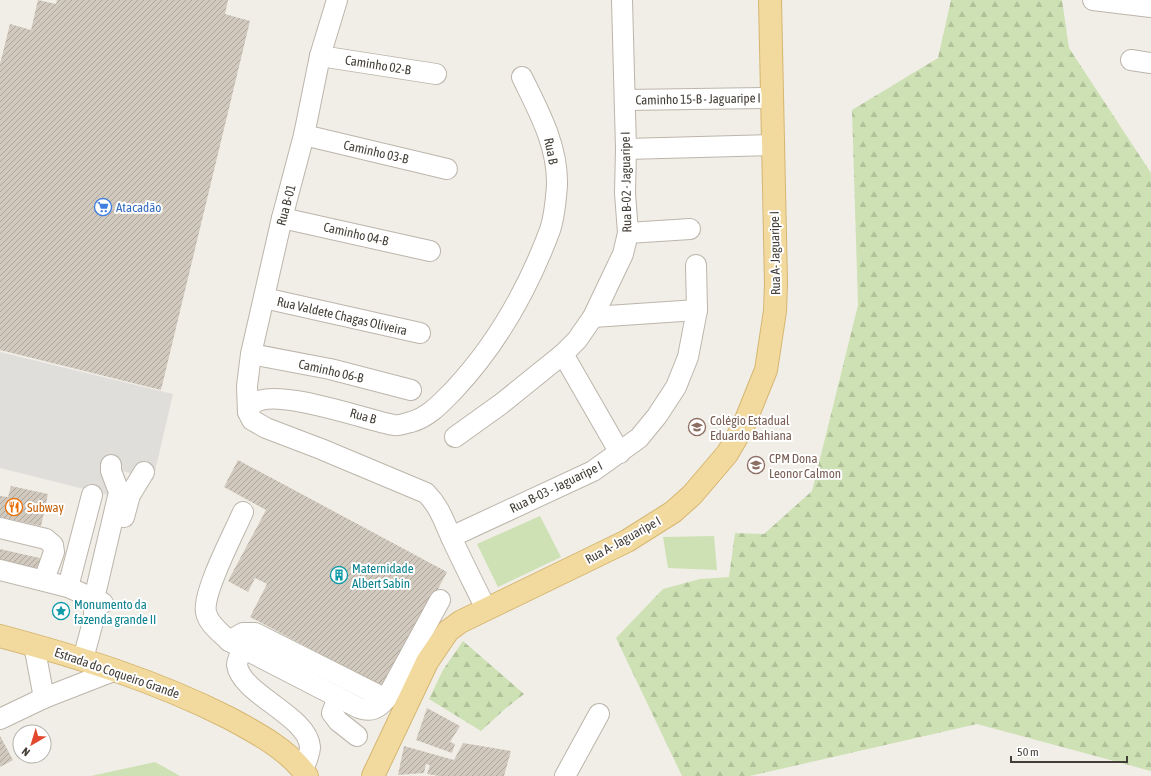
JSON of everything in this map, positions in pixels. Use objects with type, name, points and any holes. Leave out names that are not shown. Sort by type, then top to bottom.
[{"type":"main road","name":"Rua A- Jaguaripe I","points":[[373,776],[426,662],[437,644],[448,631],[460,622],[627,541],[652,527],[692,495],[727,454],[743,428],[766,370],[772,339],[775,311],[776,283],[770,0]]},
{"type":"main road","name":"Estrada do Coqueiro Grande","points":[[0,636],[83,659],[183,695],[246,727],[266,739],[305,773]]},
{"type":"street","name":"Rua B-01","points":[[248,412],[247,386],[251,354],[282,218],[304,135],[320,56],[337,0]]},
{"type":"street","name":"Rua B-02 - Jaguaripe I","points":[[455,437],[501,404],[563,354],[577,340],[593,317],[623,254],[628,233],[625,193],[626,149],[622,0]]},
{"type":"street","points":[[1093,0],[1151,7]]},
{"type":"street","name":"Caminho 02-B","points":[[320,56],[436,74]]},
{"type":"street","points":[[1131,60],[1151,63]]},
{"type":"street","name":"Rua B","points":[[248,412],[252,404],[262,400],[279,399],[346,411],[395,426],[426,416],[474,368],[505,324],[529,278],[550,228],[557,185],[552,145],[545,123],[522,77]]},
{"type":"street","name":"Caminho 15-B - Jaguaripe I","points":[[625,100],[772,98]]},
{"type":"street","name":"Caminho 03-B","points":[[304,135],[447,169]]},
{"type":"street","points":[[626,149],[772,145]]},
{"type":"street","name":"Caminho 04-B","points":[[282,218],[430,251]]},
{"type":"street","points":[[628,233],[690,229]]},
{"type":"street","name":"Rua B-03 - Jaguaripe I","points":[[451,537],[593,471],[639,438],[657,416],[676,387],[688,357],[698,310],[696,265]]},
{"type":"street","name":"Rua Valdete Chagas Oliveira","points":[[264,298],[420,333]]},
{"type":"street","points":[[593,317],[698,310]]},
{"type":"street","name":"Caminho 06-B","points":[[251,354],[330,369],[411,390]]},
{"type":"street","points":[[563,354],[620,453]]},
{"type":"street","points":[[248,412],[252,420],[266,428],[321,448],[426,494],[435,503],[442,514],[451,537],[486,609]]},
{"type":"street","points":[[97,607],[119,492],[111,465]]},
{"type":"street","points":[[83,659],[127,502],[144,472]]},
{"type":"street","points":[[68,587],[92,495]]},
{"type":"street","points":[[242,512],[206,596],[206,612],[212,624],[236,644],[365,710],[376,708],[386,699],[440,600]]},
{"type":"street","points":[[0,528],[46,539],[53,545],[54,552],[44,580]]},
{"type":"street","points":[[0,570],[68,587],[97,607]]},
{"type":"street","points":[[0,626],[40,637],[44,698]]},
{"type":"street","points":[[305,773],[310,747],[306,735],[298,725],[248,683],[239,672],[236,644],[243,633],[255,633],[386,699]]},
{"type":"street","points":[[316,686],[324,667]]},
{"type":"street","points":[[0,719],[44,698],[116,670]]},
{"type":"street","points":[[338,697],[332,713],[338,721],[357,736]]},
{"type":"street","points":[[565,776],[599,714]]},
{"type":"green space","points":[[951,0],[1062,0],[1069,48],[1151,173],[1151,771],[977,724],[750,776],[682,776],[616,638],[663,589],[700,579],[729,577],[735,533],[764,534],[812,491],[858,305],[852,110],[938,58]]},
{"type":"green space","points":[[540,516],[561,557],[498,587],[477,544]]},
{"type":"green space","points":[[714,536],[717,570],[668,568],[663,537]]},
{"type":"green space","points":[[463,641],[524,694],[481,731],[429,699],[443,670]]},
{"type":"green space","points":[[155,762],[180,776],[91,776]]},
{"type":"shaded area","points":[[0,352],[173,394],[153,480],[116,469],[108,495],[0,468]]},
{"type":"building","name":"Atacadão","points":[[38,0],[56,4],[57,0],[228,0],[225,14],[250,21],[161,390],[0,350],[0,64],[10,24],[31,30]]},
{"type":"building","name":"Maternidade Albert Sabin","points":[[238,460],[447,572],[385,688],[250,617],[267,584],[255,578],[248,592],[228,581],[266,510],[224,487]]},
{"type":"building","points":[[11,486],[48,494],[41,526],[0,517],[0,496],[8,497]]},
{"type":"building","points":[[0,549],[44,559],[38,582],[0,573]]},
{"type":"building","points":[[427,708],[460,726],[450,742],[455,744],[452,753],[416,740]]},
{"type":"building","points":[[0,736],[12,761],[0,767]]},
{"type":"building","points":[[463,743],[511,751],[504,776],[439,776],[427,774],[430,765],[426,764],[424,773],[398,775],[404,746],[454,760]]},
{"type":"place","name":"Atacadão","points":[[103,207]]},
{"type":"place","name":"Colégio Estadual Eduardo Bahiana","points":[[697,427]]},
{"type":"place","name":"CPM Dona Leonor Calmon","points":[[756,465]]},
{"type":"place","name":"Subway","points":[[14,507]]},
{"type":"place","name":"Maternidade Albert Sabin","points":[[339,575]]},
{"type":"place","name":"Monumento da fazenda grande II","points":[[61,611]]}]
